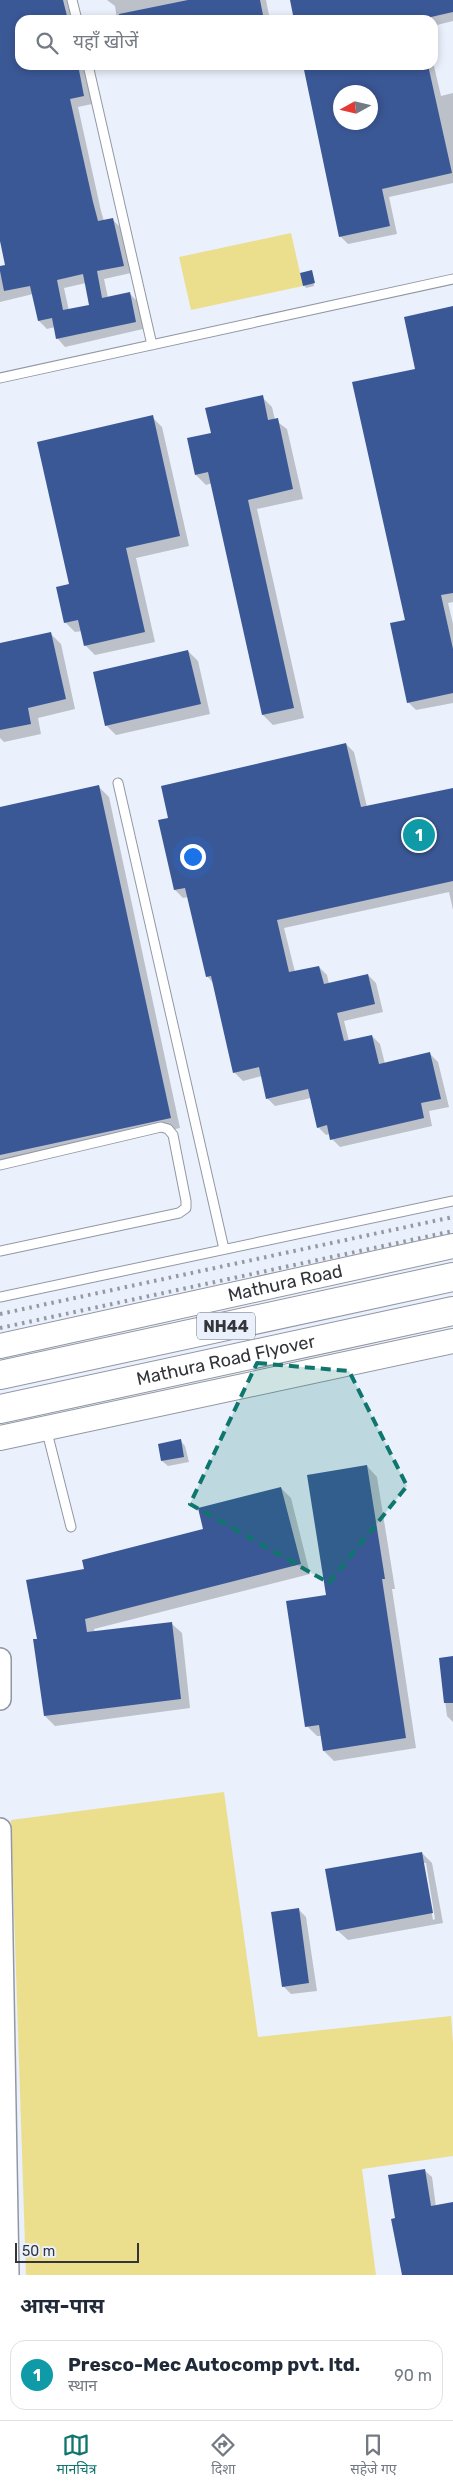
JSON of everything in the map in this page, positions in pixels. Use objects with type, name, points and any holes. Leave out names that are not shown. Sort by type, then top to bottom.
[{"type":"highway","name":"Mathura Road Flyover","points":[[0,1375],[453,1277]]},
{"type":"highway","name":"Mathura Road Flyover","points":[[0,1409],[453,1311]]},
{"type":"main road","name":"Mathura Road","points":[[0,1346],[453,1246]]},
{"type":"main road","points":[[0,1438],[453,1341]]},
{"type":"street","points":[[0,1659],[0,1699]]},
{"type":"street","points":[[0,1829],[8,2275]]},
{"type":"lane","points":[[72,0],[76,15]]},
{"type":"lane","points":[[89,70],[152,345]]},
{"type":"lane","points":[[0,378],[453,279]]},
{"type":"lane","points":[[118,783],[224,1250]]},
{"type":"lane","points":[[0,1165],[161,1127],[168,1129],[173,1135],[186,1208],[179,1213],[0,1250]]},
{"type":"lane","points":[[0,1297],[453,1201]]},
{"type":"lane","points":[[46,1428],[71,1527]]},
{"type":"highlighted area","points":[[257,1363],[349,1371],[407,1486],[329,1583],[190,1504]]},
{"type":"shaded area","points":[[291,233],[303,286],[191,310],[179,257]]},
{"type":"shaded area","points":[[224,1792],[258,2037],[451,2016],[453,2043],[453,2156],[362,2169],[376,2275],[26,2275],[11,1820]]},
{"type":"building","points":[[0,0],[63,0],[67,15],[15,15],[15,70],[79,70],[84,96],[70,99],[93,202],[98,221],[113,218],[124,266],[97,271],[102,298],[130,292],[136,322],[56,339],[52,318],[38,321],[30,286],[4,291],[0,266],[5,265],[0,241]],"holes":[[[83,274],[89,305],[63,310],[57,280]]]},
{"type":"building","points":[[188,0],[260,0],[263,15],[119,15]]},
{"type":"building","points":[[290,0],[453,0],[453,12],[438,15],[293,15]]},
{"type":"building","points":[[304,70],[429,70],[452,173],[382,189],[390,226],[339,237]]},
{"type":"building","points":[[312,270],[315,283],[303,286],[300,273]]},
{"type":"building","points":[[453,306],[453,593],[441,595],[453,649],[453,693],[407,703],[390,623],[405,620],[352,382],[415,369],[404,317]]},
{"type":"building","points":[[263,395],[268,420],[278,418],[293,489],[248,500],[294,708],[262,715],[208,472],[195,475],[187,438],[211,433],[205,408]]},
{"type":"building","points":[[153,415],[180,536],[126,548],[145,632],[84,646],[78,620],[64,623],[56,587],[69,584],[37,442]]},
{"type":"building","points":[[51,632],[66,699],[28,708],[31,724],[0,730],[0,643]]},
{"type":"building","points":[[188,650],[201,704],[105,726],[93,672]]},
{"type":"building","points":[[346,743],[361,807],[453,788],[453,881],[277,920],[289,972],[319,966],[324,984],[368,974],[375,1004],[337,1013],[344,1041],[372,1035],[379,1064],[430,1052],[441,1099],[421,1103],[424,1118],[330,1140],[327,1125],[317,1128],[308,1089],[266,1099],[259,1067],[233,1073],[211,976],[206,977],[185,888],[174,890],[158,820],[168,818],[161,786]]},
{"type":"building","points":[[99,785],[171,1118],[0,1155],[0,807]]},
{"type":"building","points":[[181,1439],[184,1457],[161,1461],[158,1444]]},
{"type":"building","points":[[367,1465],[385,1579],[382,1579],[406,1738],[323,1751],[319,1725],[305,1727],[286,1601],[326,1595],[307,1475]]},
{"type":"building","points":[[281,1487],[301,1564],[85,1619],[87,1632],[172,1622],[181,1699],[44,1716],[33,1639],[37,1639],[26,1580],[84,1569],[82,1560],[203,1529],[198,1508]]},
{"type":"building","points":[[453,1656],[453,1703],[444,1703],[439,1658]]},
{"type":"building","points":[[422,1852],[433,1913],[336,1931],[325,1869]]},
{"type":"building","points":[[299,1908],[309,1983],[282,1987],[271,1912]]},
{"type":"building","points":[[425,2169],[431,2206],[453,2202],[453,2275],[402,2275],[391,2219],[395,2218],[388,2175]]},
{"type":"railway","points":[[0,1314],[453,1217]]},
{"type":"railway","points":[[0,1328],[453,1231]]},
{"type":"place","name":"Presco-Mec Autocomp pvt. ltd.","points":[[419,835]]}]
